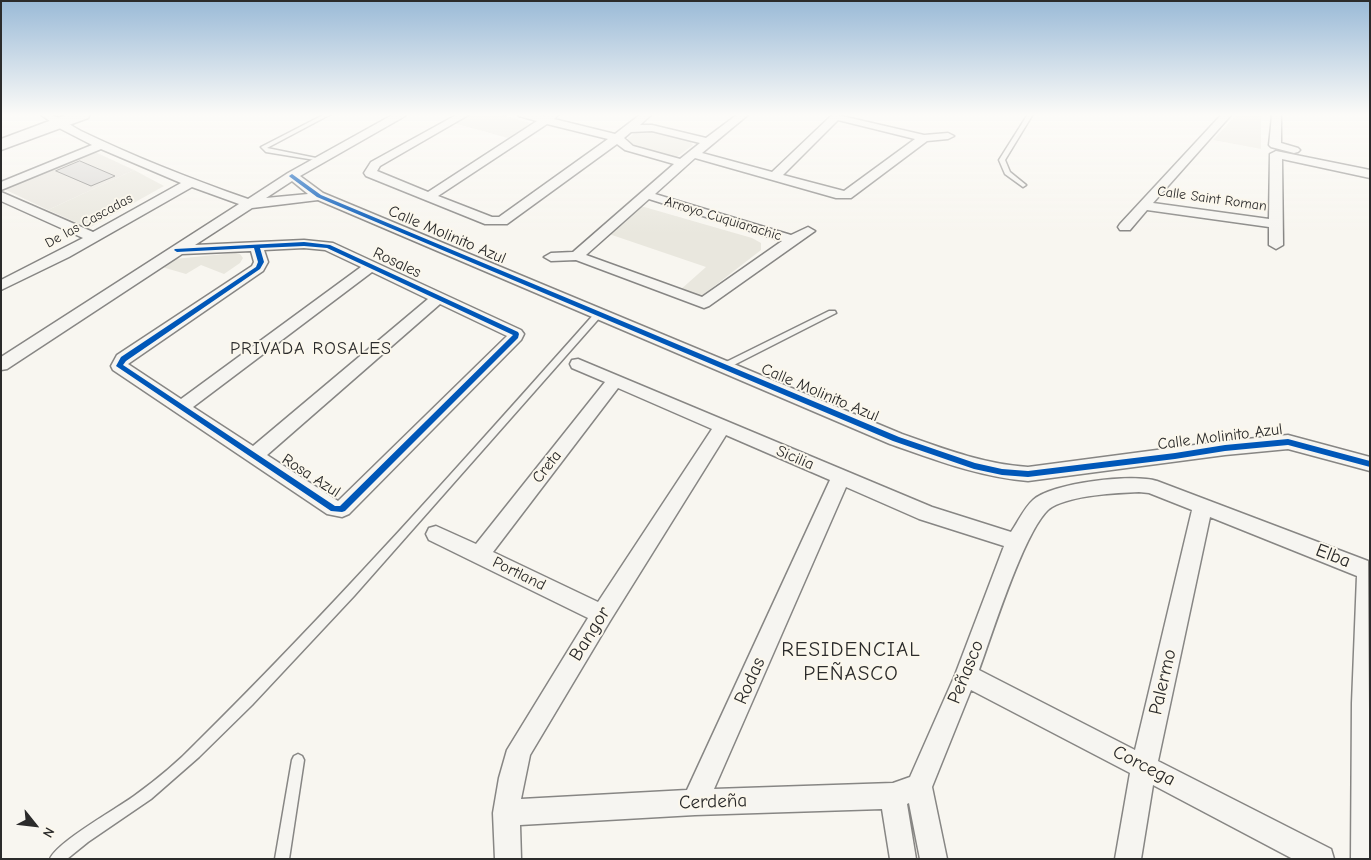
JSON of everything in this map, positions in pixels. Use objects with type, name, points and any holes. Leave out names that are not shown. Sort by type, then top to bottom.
[{"type":"street","points":[[1,186],[79,154]]},
{"type":"street","points":[[123,154],[191,183],[250,204]]},
{"type":"street","points":[[1,365],[292,176],[330,154]]},
{"type":"street","points":[[393,154],[375,164],[370,171],[372,175],[490,221],[502,221],[598,154]]},
{"type":"street","points":[[428,197],[493,154]]},
{"type":"street","points":[[651,154],[682,163]]},
{"type":"street","points":[[693,154],[840,195],[850,195],[903,154]]},
{"type":"street","name":"Arroyo Cuquiarachic","points":[[693,154],[577,256],[708,306],[792,240]]},
{"type":"street","points":[[774,177],[796,154]]},
{"type":"street","name":"Calle Saint Roman","points":[[1125,227],[1191,154]]},
{"type":"street","name":"Calle Saint Roman","points":[[1276,245],[1277,154]]},
{"type":"street","points":[[1290,154],[1370,174]]},
{"type":"street","points":[[1296,154],[1370,166]]},
{"type":"street","name":"Calle Molinito Azul","points":[[292,176],[319,196],[598,315],[914,446],[974,466],[1002,472],[1036,473],[1176,456],[1225,448],[1288,442],[1370,464]]},
{"type":"street","name":"De las Cascadas","points":[[1,286],[93,238],[191,183]]},
{"type":"street","name":"Arroyo Cuquiarachic","points":[[647,195],[792,240]]},
{"type":"street","points":[[1,196],[93,238]]},
{"type":"street","name":"Calle Molinito Azul","points":[[250,204],[319,196]]},
{"type":"street","name":"Calle Saint Roman","points":[[1145,206],[1275,224]]},
{"type":"street","points":[[792,240],[808,231]]},
{"type":"street","name":"Rosales","points":[[177,250],[229,247],[257,248],[304,244],[328,246],[513,331],[516,336]]},
{"type":"street","name":"Rosa Azul","points":[[257,248],[261,262],[258,268],[123,359],[120,363],[120,368],[255,455],[334,509],[342,509],[516,336]]},
{"type":"street","points":[[551,257],[577,256]]},
{"type":"street","points":[[180,408],[371,266]]},
{"type":"street","points":[[255,455],[439,297]]},
{"type":"street","name":"Sicilia","points":[[578,364],[926,513],[1016,542]]},
{"type":"street","name":"Creta","points":[[479,555],[615,380]]},
{"type":"street","name":"Bangor","points":[[508,859],[506,813],[511,773],[519,750],[602,614],[724,426]]},
{"type":"street","name":"Rodas","points":[[695,802],[841,478]]},
{"type":"street","name":"Elba","points":[[1053,498],[1122,484],[1150,486],[1361,567],[1367,572],[1364,703],[1364,859]]},
{"type":"street","name":"Peñasco","points":[[919,787],[966,675],[1016,542],[1039,506],[1053,498]]},
{"type":"street","name":"Palermo","points":[[1128,859],[1144,766],[1203,506]]},
{"type":"street","name":"Portland","points":[[436,534],[602,614]]},
{"type":"street","name":"Corcega","points":[[966,675],[1321,859]]},
{"type":"street","points":[[919,787],[934,859]]},
{"type":"street","name":"Cerdeña","points":[[506,813],[695,802],[892,796],[919,787]]},
{"type":"street","points":[[892,796],[903,859]]},
{"type":"lane","points":[[288,154],[319,160]]},
{"type":"lane","points":[[1006,154],[1002,160],[1007,173],[1023,185]]},
{"type":"lane","points":[[723,367],[832,313]]},
{"type":"lane","points":[[57,859],[74,844],[131,806],[186,760],[259,688],[348,594],[598,315]]},
{"type":"lane","points":[[282,859],[298,760]]},
{"type":"shaded area","points":[[86,154],[100,154],[134,170],[48,210],[4,189]]},
{"type":"shaded area","points":[[656,154],[681,154],[677,157]]},
{"type":"shaded area","points":[[134,170],[164,186],[89,228],[48,210]]},
{"type":"shaded area","points":[[641,206],[752,238],[761,243],[761,250],[699,298],[679,291],[706,267],[609,234]]},
{"type":"shaded area","points":[[240,254],[243,258],[240,263],[224,274],[201,265],[186,274],[162,267],[174,259]]},
{"type":"building","points":[[80,161],[115,176],[91,186],[56,171]]},
{"type":"cycle path","points":[[292,176],[319,196],[896,439],[974,466],[1002,472],[1028,474],[1225,448],[1288,442],[1370,464]]},
{"type":"cycle path","points":[[177,250],[304,244],[328,246],[516,334],[342,509],[334,509],[119,366],[123,359],[258,268],[261,262],[257,248]]},
{"type":"district","name":"PRIVADA ROSALES","points":[[311,349]]},
{"type":"district","name":"RESIDENCIAL PEÑASCO","points":[[851,662]]}]
